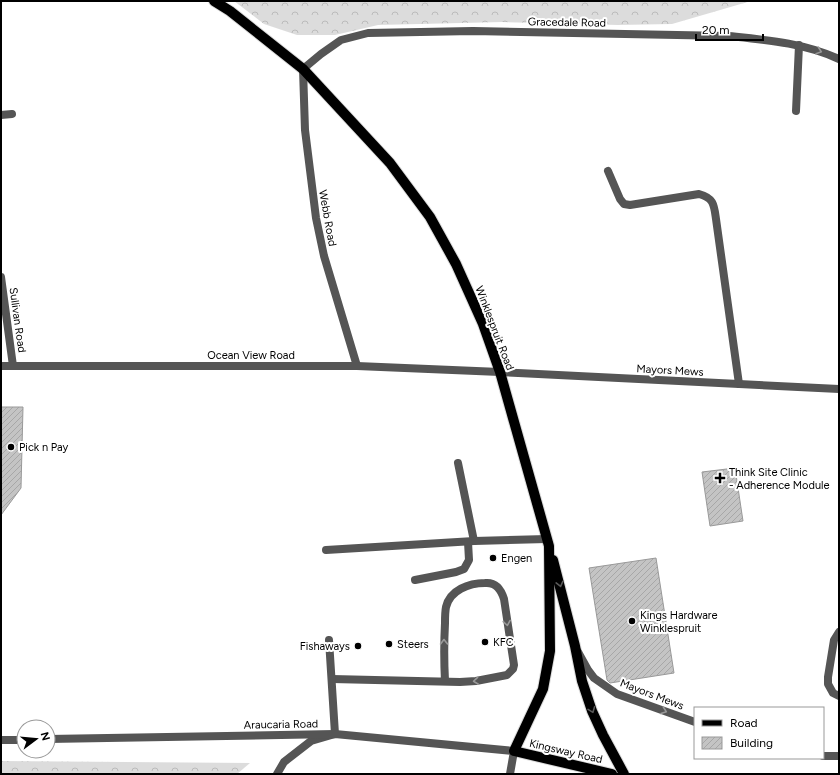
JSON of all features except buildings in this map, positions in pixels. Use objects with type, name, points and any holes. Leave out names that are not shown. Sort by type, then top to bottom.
[{"type":"main road","name":"Winklespruit Road","points":[[214,1],[230,11],[303,69],[390,163],[430,217],[456,264],[482,324],[500,372],[548,543],[550,650],[543,689],[514,751]]},
{"type":"main road","points":[[548,543],[575,646],[582,680],[592,711],[624,774]]},
{"type":"main road","name":"Kingsway Road","points":[[514,751],[612,774]]},
{"type":"street","name":"Gracedale Road","points":[[303,69],[341,40],[368,33],[473,31],[730,36],[764,39],[799,45],[839,59]]},
{"type":"street","points":[[796,111],[799,45]]},
{"type":"street","name":"Webb Road","points":[[303,69],[305,130],[316,218],[324,256],[357,366]]},
{"type":"street","points":[[1,115],[12,114]]},
{"type":"street","points":[[608,171],[620,199],[624,204],[630,206],[699,194],[707,196],[711,200],[716,219],[739,384]]},
{"type":"street","name":"Sullivan Road","points":[[1,277],[13,366]]},
{"type":"street","name":"Ocean View Road","points":[[1,366],[357,366],[500,372]]},
{"type":"street","name":"Mayors Mews","points":[[500,372],[839,389]]},
{"type":"street","points":[[415,580],[456,572],[464,569],[469,560],[471,541],[458,463]]},
{"type":"street","points":[[326,550],[471,541],[548,543]]},
{"type":"street","points":[[332,680],[460,682],[488,680],[507,675],[514,669],[504,599],[501,590],[494,584],[484,583],[461,588],[451,597],[446,607],[444,635],[444,681]]},
{"type":"street","points":[[839,632],[834,640],[828,677],[828,684],[833,693],[839,696]]},
{"type":"street","points":[[277,774],[284,762],[311,741],[335,734],[329,640]]},
{"type":"street","name":"Mayors Mews","points":[[575,646],[588,670],[594,678],[604,686],[617,694],[694,722]]},
{"type":"street","name":"Araucaria Road","points":[[56,739],[335,734],[514,751]]},
{"type":"street","points":[[1,740],[16,740]]},
{"type":"street","points":[[510,774],[514,751]]},
{"type":"street","points":[[824,756],[839,756]]},
{"type":"green space","points":[[234,1],[751,1],[672,24],[618,25],[502,22],[378,25],[335,35],[297,35],[264,24]]},
{"type":"green space","points":[[1,761],[250,763],[237,774],[1,774]]},
{"type":"place","name":"Pick n Pay","points":[[11,447]]},
{"type":"place","name":"Think Site Clinic - Adherence Module","points":[[720,478]]},
{"type":"place","name":"Engen","points":[[493,558]]},
{"type":"place","name":"Kings Hardware Winklespruit","points":[[632,621]]},
{"type":"place","name":"KFC","points":[[485,642]]},
{"type":"place","name":"Steers","points":[[389,644]]},
{"type":"place","name":"Fishaways","points":[[358,646]]}]
